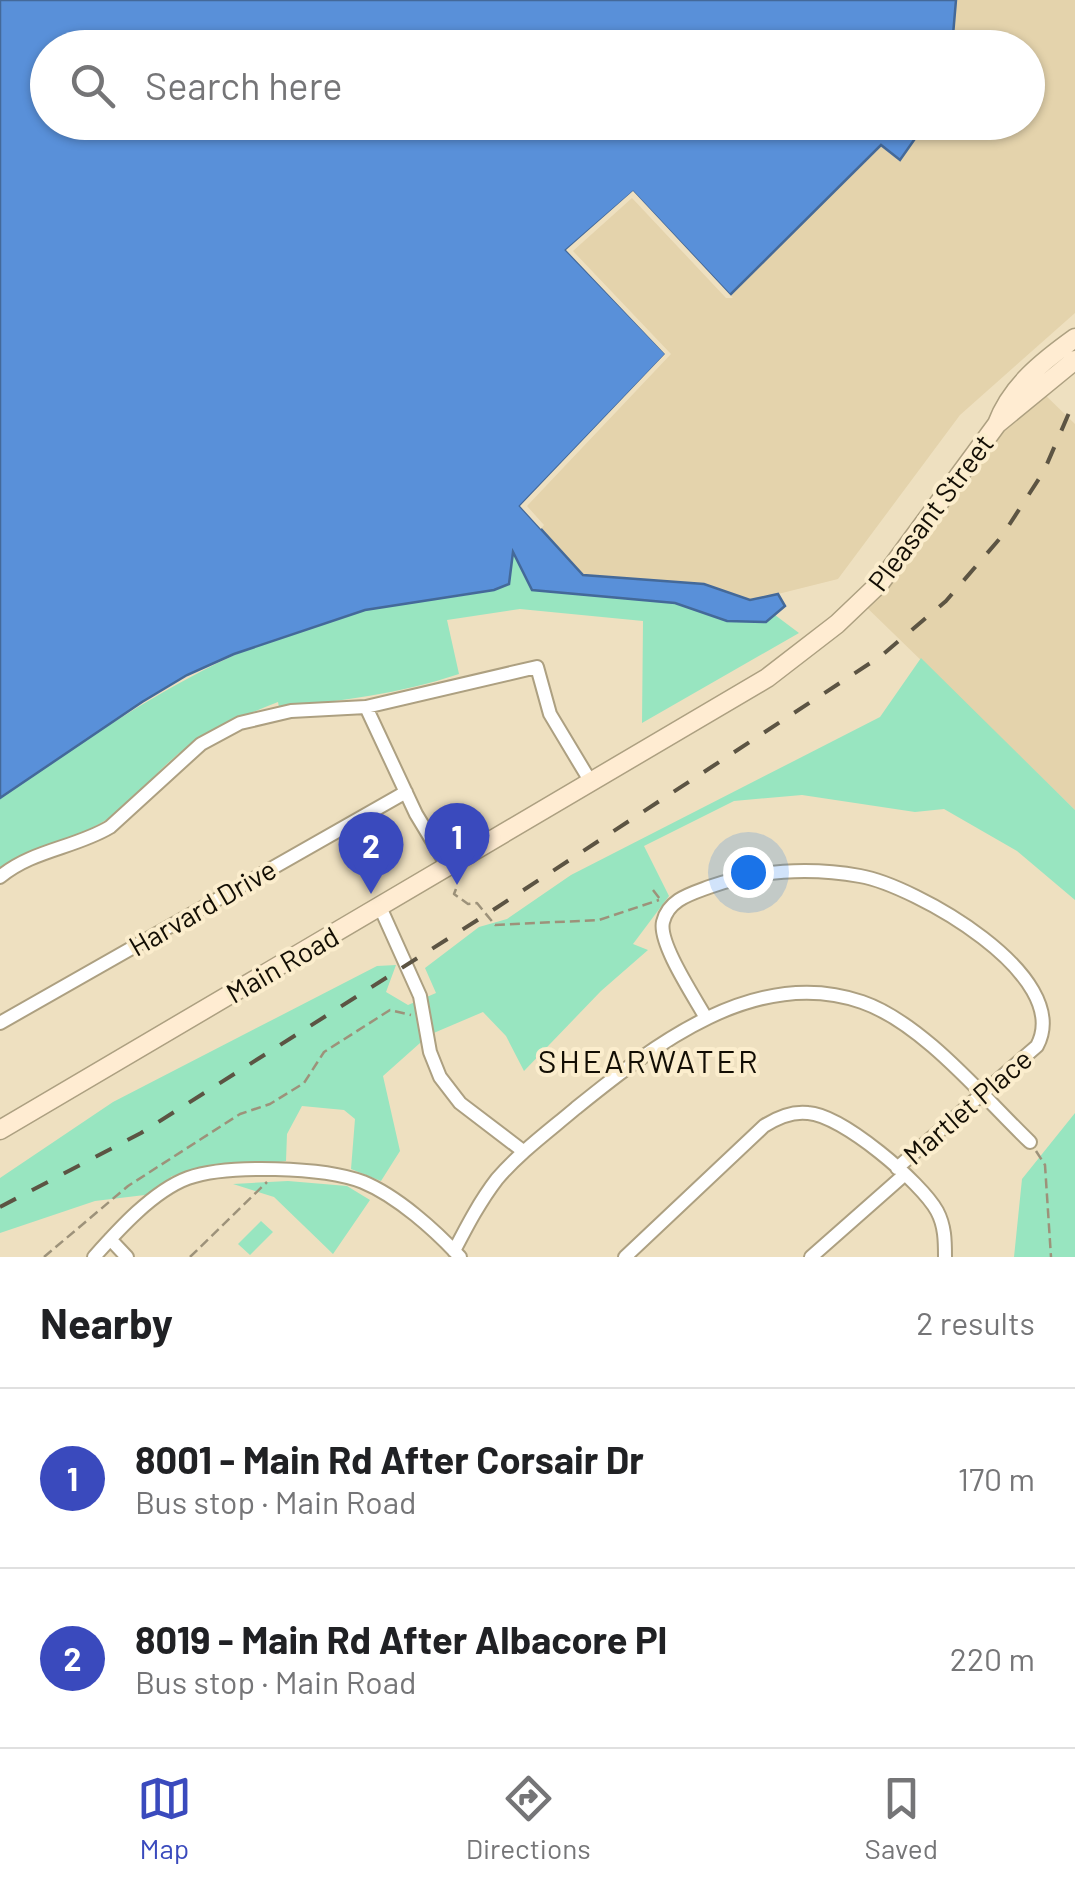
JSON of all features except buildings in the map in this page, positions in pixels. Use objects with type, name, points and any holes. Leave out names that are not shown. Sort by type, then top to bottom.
[{"type":"main road","name":"Pleasant Street","points":[[997,424],[1004,404],[1036,368],[1075,338]]},
{"type":"main road","name":"Pleasant Street","points":[[863,600],[925,526],[997,424],[1075,360]]},
{"type":"main road","name":"Main Road","points":[[0,1130],[448,867],[588,779],[767,678],[863,600]]},
{"type":"street","points":[[0,877],[40,854],[93,838],[110,827],[172,768],[227,729],[267,714],[366,707],[537,668],[550,714],[588,779]]},
{"type":"street","points":[[366,707],[406,792],[448,867]]},
{"type":"street","name":"Harvard Drive","points":[[0,1024],[406,792]]},
{"type":"street","name":"Martlet Place","points":[[665,904],[719,884],[758,875],[812,871],[864,876],[893,885],[968,922],[1022,964],[1044,990],[1050,1008],[1043,1039],[811,1257]]},
{"type":"street","points":[[665,904],[664,937],[706,1018]]},
{"type":"street","points":[[380,907],[408,961],[433,1062],[446,1086],[467,1109],[523,1151]]},
{"type":"street","points":[[94,1257],[110,1239],[188,1178],[240,1170],[362,1182],[394,1200],[457,1254],[478,1207],[523,1151],[597,1092],[706,1018],[782,994],[815,994],[862,1002],[903,1025],[1030,1142]]},
{"type":"street","points":[[625,1257],[764,1126],[784,1115],[808,1112],[829,1119],[900,1171],[940,1218],[945,1257]]},
{"type":"street","points":[[110,1239],[127,1257]]},
{"type":"path","points":[[456,889],[454,894],[468,904],[477,903],[495,925],[599,920],[665,904],[652,890]]},
{"type":"path","points":[[44,1257],[128,1186],[240,1114],[270,1104],[304,1083],[324,1052],[373,1020],[390,1010],[425,1023]]},
{"type":"path","points":[[1030,1142],[1045,1165],[1051,1257]]},
{"type":"path","points":[[190,1257],[251,1193],[286,1172]]},
{"type":"shaded area","points":[[956,0],[1075,0],[1075,313],[960,415],[838,579],[750,601],[704,584],[583,575],[520,506],[566,250],[633,191],[881,145],[900,160],[914,140],[1045,140],[1045,30],[953,30]]},
{"type":"shaded area","points":[[1038,388],[1075,424],[1075,810],[858,599]]},
{"type":"green space","points":[[513,552],[532,590],[675,603],[728,621],[765,622],[775,615],[799,633],[642,723],[643,621],[520,609],[447,620],[459,674],[370,696],[279,707],[278,702],[249,714],[181,751],[105,821],[0,869],[0,798],[130,712],[218,663],[314,624],[381,607],[494,590],[511,570]]},
{"type":"green space","points":[[921,658],[1075,810],[1075,900],[1017,851],[944,809],[915,812],[802,795],[734,801],[644,846],[669,896],[633,944],[648,950],[601,991],[524,1071],[506,1036],[483,1012],[429,1035],[383,1076],[400,1151],[381,1181],[351,1169],[355,1119],[344,1110],[302,1106],[287,1134],[286,1161],[172,1176],[153,1194],[95,1201],[0,1233],[0,1178],[113,1102],[377,966],[396,965],[386,992],[408,1005],[436,993],[425,968],[479,927],[507,919],[571,875],[880,717]]},
{"type":"green space","points":[[1075,1113],[1075,1257],[1014,1257],[1022,1179]]},
{"type":"green space","points":[[288,1181],[347,1186],[370,1200],[333,1254],[274,1197],[233,1184]]},
{"type":"green space","points":[[261,1221],[273,1232],[250,1255],[238,1244]]},
{"type":"water","points":[[0,0],[956,0],[953,30],[30,30],[30,140],[914,140],[900,160],[881,145],[730,295],[633,192],[566,250],[666,354],[520,506],[583,575],[704,584],[750,600],[778,594],[785,606],[766,622],[727,621],[675,603],[532,590],[513,552],[509,584],[494,590],[365,610],[234,654],[187,675],[0,798]]},
{"type":"pier","points":[[633,191],[733,298],[726,298],[632,198],[573,251],[671,354],[527,506],[544,525],[541,529],[520,506],[665,354],[566,250]]},
{"type":"railway","points":[[0,1207],[141,1133],[487,914],[881,656],[946,601],[1002,536],[1044,471],[1075,399]]},
{"type":"place","name":"8001 - Main Rd After Corsair Dr","points":[[457,885]]},
{"type":"place","name":"8019 - Main Rd After Albacore Pl","points":[[371,894]]},
{"type":"district","name":"SHEARWATER","points":[[649,1060]]}]
